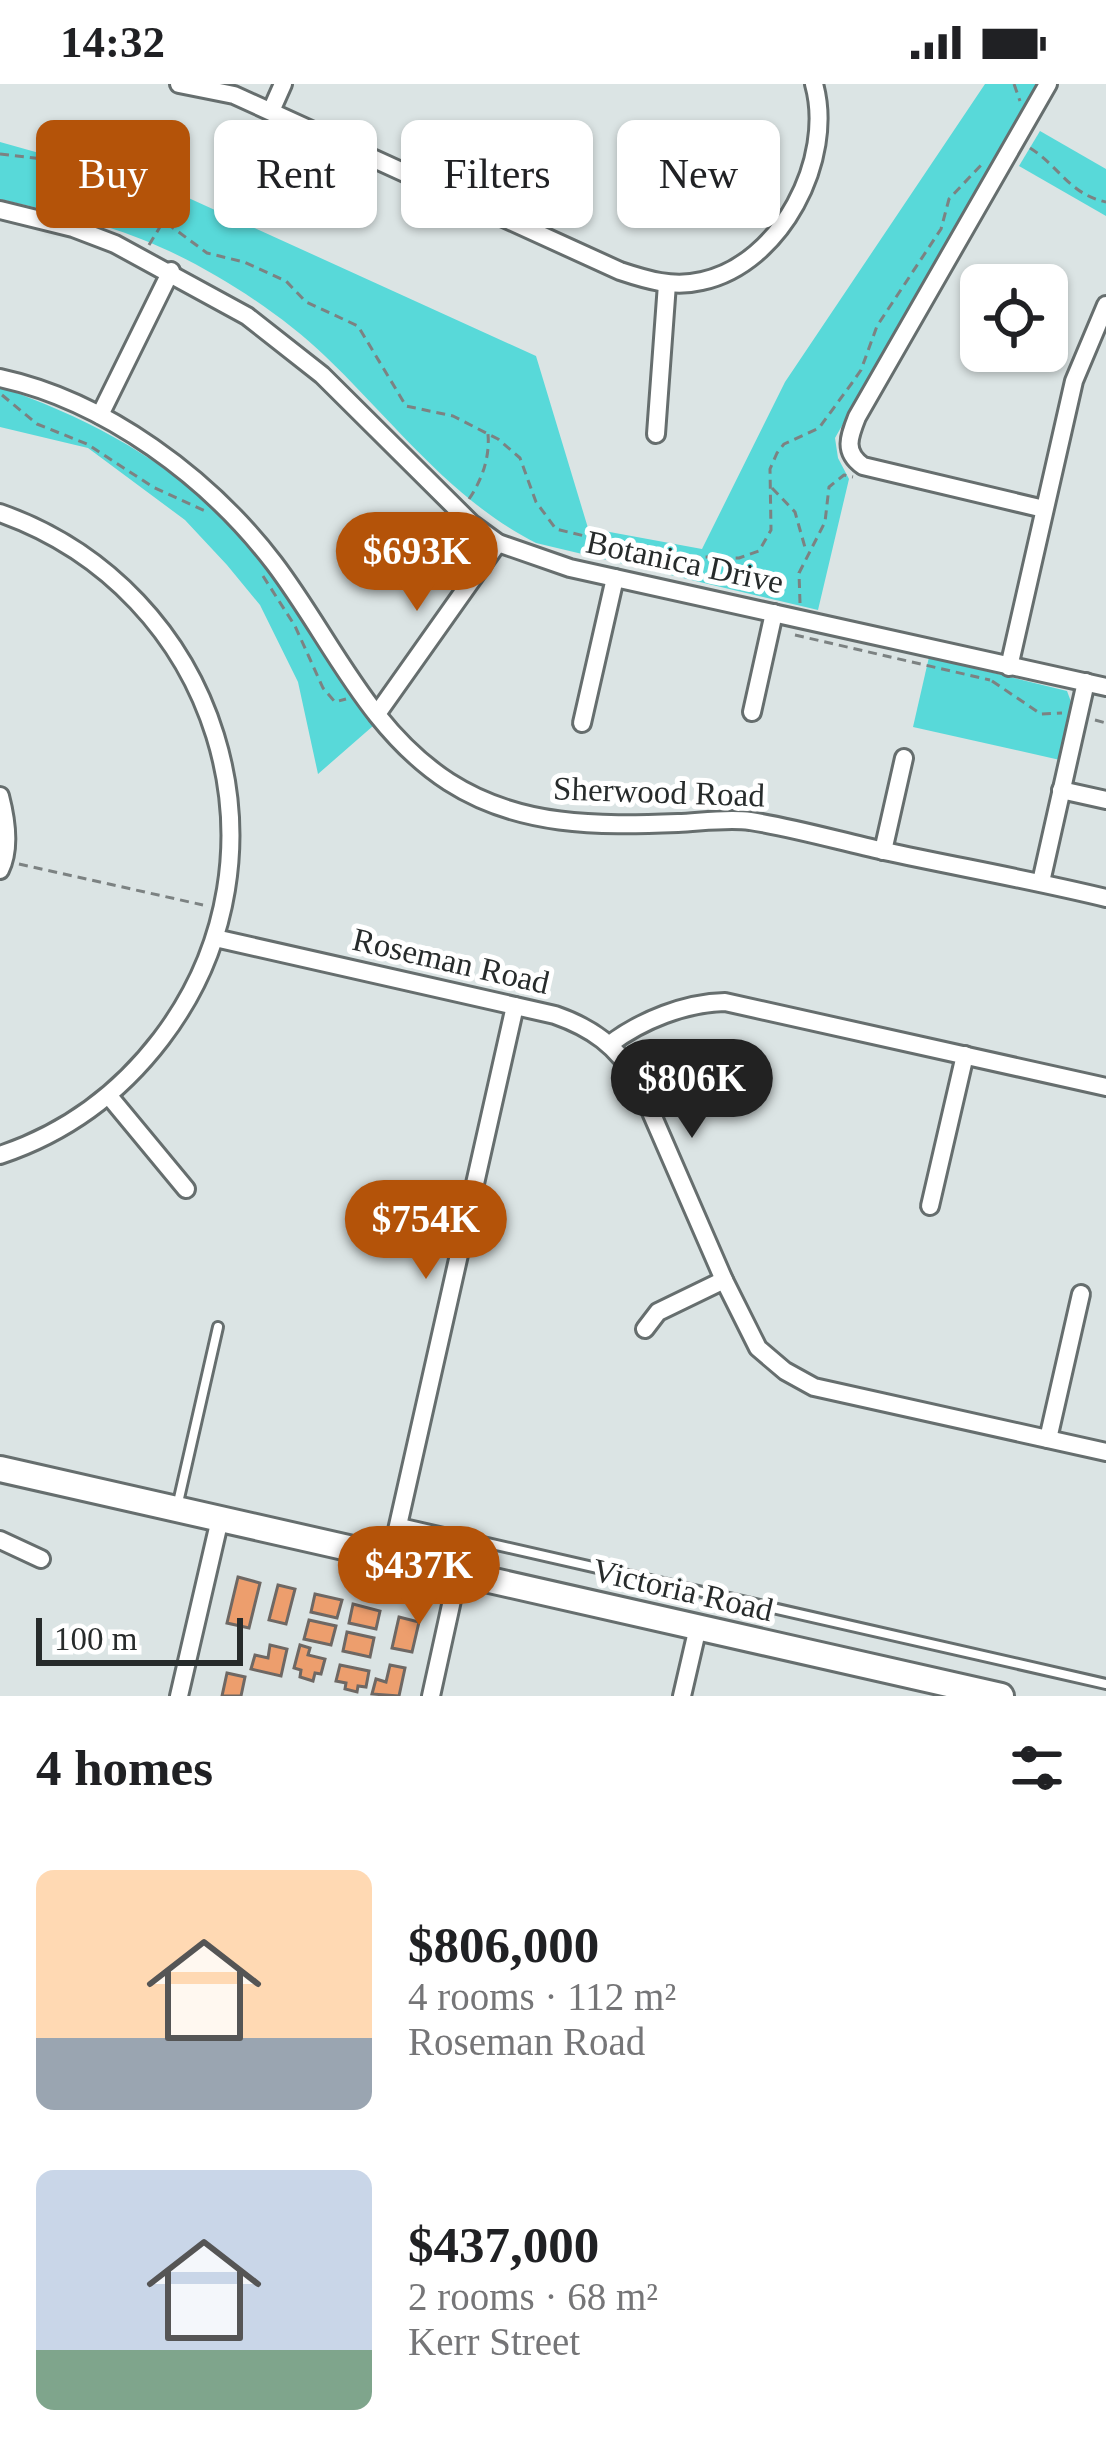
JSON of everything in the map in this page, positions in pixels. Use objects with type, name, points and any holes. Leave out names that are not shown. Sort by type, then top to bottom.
[{"type":"main road","name":"Victoria Road","points":[[0,1469],[175,1515]]},
{"type":"main road","name":"Victoria Road","points":[[0,1481],[219,1524],[934,1691],[1001,1696]]},
{"type":"street","points":[[179,84],[234,95],[620,271],[667,284],[701,281],[743,263],[760,250],[793,207],[818,151],[821,125],[814,84]]},
{"type":"street","points":[[271,111],[284,84]]},
{"type":"street","points":[[1044,509],[863,466],[849,449],[857,417],[1048,84]]},
{"type":"street","name":"Botanica Drive","points":[[0,210],[73,228],[171,271],[247,316],[296,352],[458,512],[498,543],[616,578],[1106,687]]},
{"type":"street","points":[[100,415],[171,271]]},
{"type":"street","points":[[656,434],[667,284]]},
{"type":"street","points":[[1009,667],[1074,381],[1106,305]]},
{"type":"street","name":"Sherwood Road","points":[[0,378],[100,415],[184,472],[275,565],[358,692],[413,755],[451,783],[522,814],[604,826],[742,820],[1106,898]]},
{"type":"street","points":[[0,513],[45,532],[91,560],[128,590],[180,656],[222,756],[232,814],[222,910],[200,978],[182,1011],[110,1096],[48,1135],[0,1155]]},
{"type":"street","points":[[377,714],[498,543]]},
{"type":"street","points":[[582,723],[616,578]]},
{"type":"street","points":[[752,712],[774,613]]},
{"type":"street","points":[[1041,882],[1086,682]]},
{"type":"street","points":[[884,851],[904,758]]},
{"type":"street","points":[[1061,790],[1106,800]]},
{"type":"street","points":[[0,796],[7,829],[2,866]]},
{"type":"street","name":"Roseman Road","points":[[214,938],[571,1021],[610,1044],[637,1080],[758,1348],[785,1371],[814,1387],[1106,1452]]},
{"type":"street","points":[[610,1044],[675,1010],[725,1002],[1106,1088]]},
{"type":"street","points":[[390,1563],[515,1006]]},
{"type":"street","points":[[930,1206],[965,1055]]},
{"type":"street","points":[[110,1096],[186,1189]]},
{"type":"street","points":[[645,1329],[658,1312],[724,1280]]},
{"type":"street","points":[[1048,1438],[1081,1294]]},
{"type":"street","points":[[179,1696],[219,1524]]},
{"type":"street","points":[[0,1540],[41,1559]]},
{"type":"street","points":[[430,1696],[457,1579]]},
{"type":"street","points":[[682,1696],[696,1633]]},
{"type":"lane","points":[[175,1515],[218,1327]]},
{"type":"lane","name":"Victoria Road","points":[[399,1522],[1106,1684]]},
{"type":"path","points":[[1014,84],[1020,106]]},
{"type":"path","points":[[1016,140],[1045,157],[1077,191],[1106,202]]},
{"type":"path","points":[[0,154],[44,159],[156,194],[161,219],[207,253],[286,280],[305,302],[358,326],[406,406],[453,416],[488,433],[520,458],[536,502],[556,529],[666,556],[739,558],[759,551],[772,530],[770,470],[784,443],[820,428],[861,370],[877,326],[940,229],[949,199],[979,165],[996,156]]},
{"type":"path","points":[[0,394],[37,424],[87,444],[153,487],[213,517]]},
{"type":"path","points":[[458,512],[480,480],[488,433]]},
{"type":"path","points":[[863,466],[859,479],[844,475],[829,487],[825,522],[799,573],[801,598],[794,634],[990,680],[1041,714],[1106,723]]},
{"type":"path","points":[[771,487],[795,512],[807,554]]},
{"type":"path","points":[[261,572],[296,626],[331,699],[340,702],[358,692]]},
{"type":"path","points":[[2,866],[222,910]]},
{"type":"shaded area","points":[[985,84],[1037,84],[835,438],[838,458],[849,479],[818,610],[536,543],[450,482],[285,322],[189,261],[109,228],[190,228],[190,199],[214,210],[214,228],[255,228],[536,356],[588,528],[702,549],[785,382]]},
{"type":"shaded area","points":[[1040,131],[1106,169],[1106,216],[1019,166]]},
{"type":"shaded area","points":[[0,142],[36,152],[36,208],[0,199]]},
{"type":"shaded area","points":[[0,387],[61,411],[146,456],[222,516],[284,590],[373,726],[318,774],[298,682],[260,605],[185,520],[88,448],[0,427]]},
{"type":"shaded area","points":[[929,657],[1067,691],[1073,707],[1060,760],[913,727]]},
{"type":"building","points":[[238,1577],[260,1583],[249,1628],[227,1623]]},
{"type":"building","points":[[278,1585],[295,1589],[286,1624],[269,1620]]},
{"type":"building","points":[[315,1594],[342,1600],[337,1618],[311,1612]]},
{"type":"building","points":[[353,1604],[380,1611],[376,1629],[349,1623]]},
{"type":"building","points":[[399,1617],[419,1622],[412,1652],[392,1648]]},
{"type":"building","points":[[309,1620],[336,1626],[331,1645],[304,1639]]},
{"type":"building","points":[[347,1632],[374,1638],[370,1657],[343,1651]]},
{"type":"building","points":[[270,1645],[287,1649],[281,1676],[251,1669],[255,1655],[268,1658]]},
{"type":"building","points":[[300,1645],[310,1648],[308,1655],[325,1659],[321,1674],[315,1673],[313,1681],[300,1677],[301,1670],[294,1668]]},
{"type":"building","points":[[340,1665],[369,1671],[366,1687],[358,1686],[357,1692],[345,1689],[346,1683],[336,1681]]},
{"type":"building","points":[[390,1665],[405,1668],[399,1696],[372,1694],[376,1679],[386,1682]]},
{"type":"building","points":[[227,1673],[245,1677],[241,1696],[222,1696]]}]
